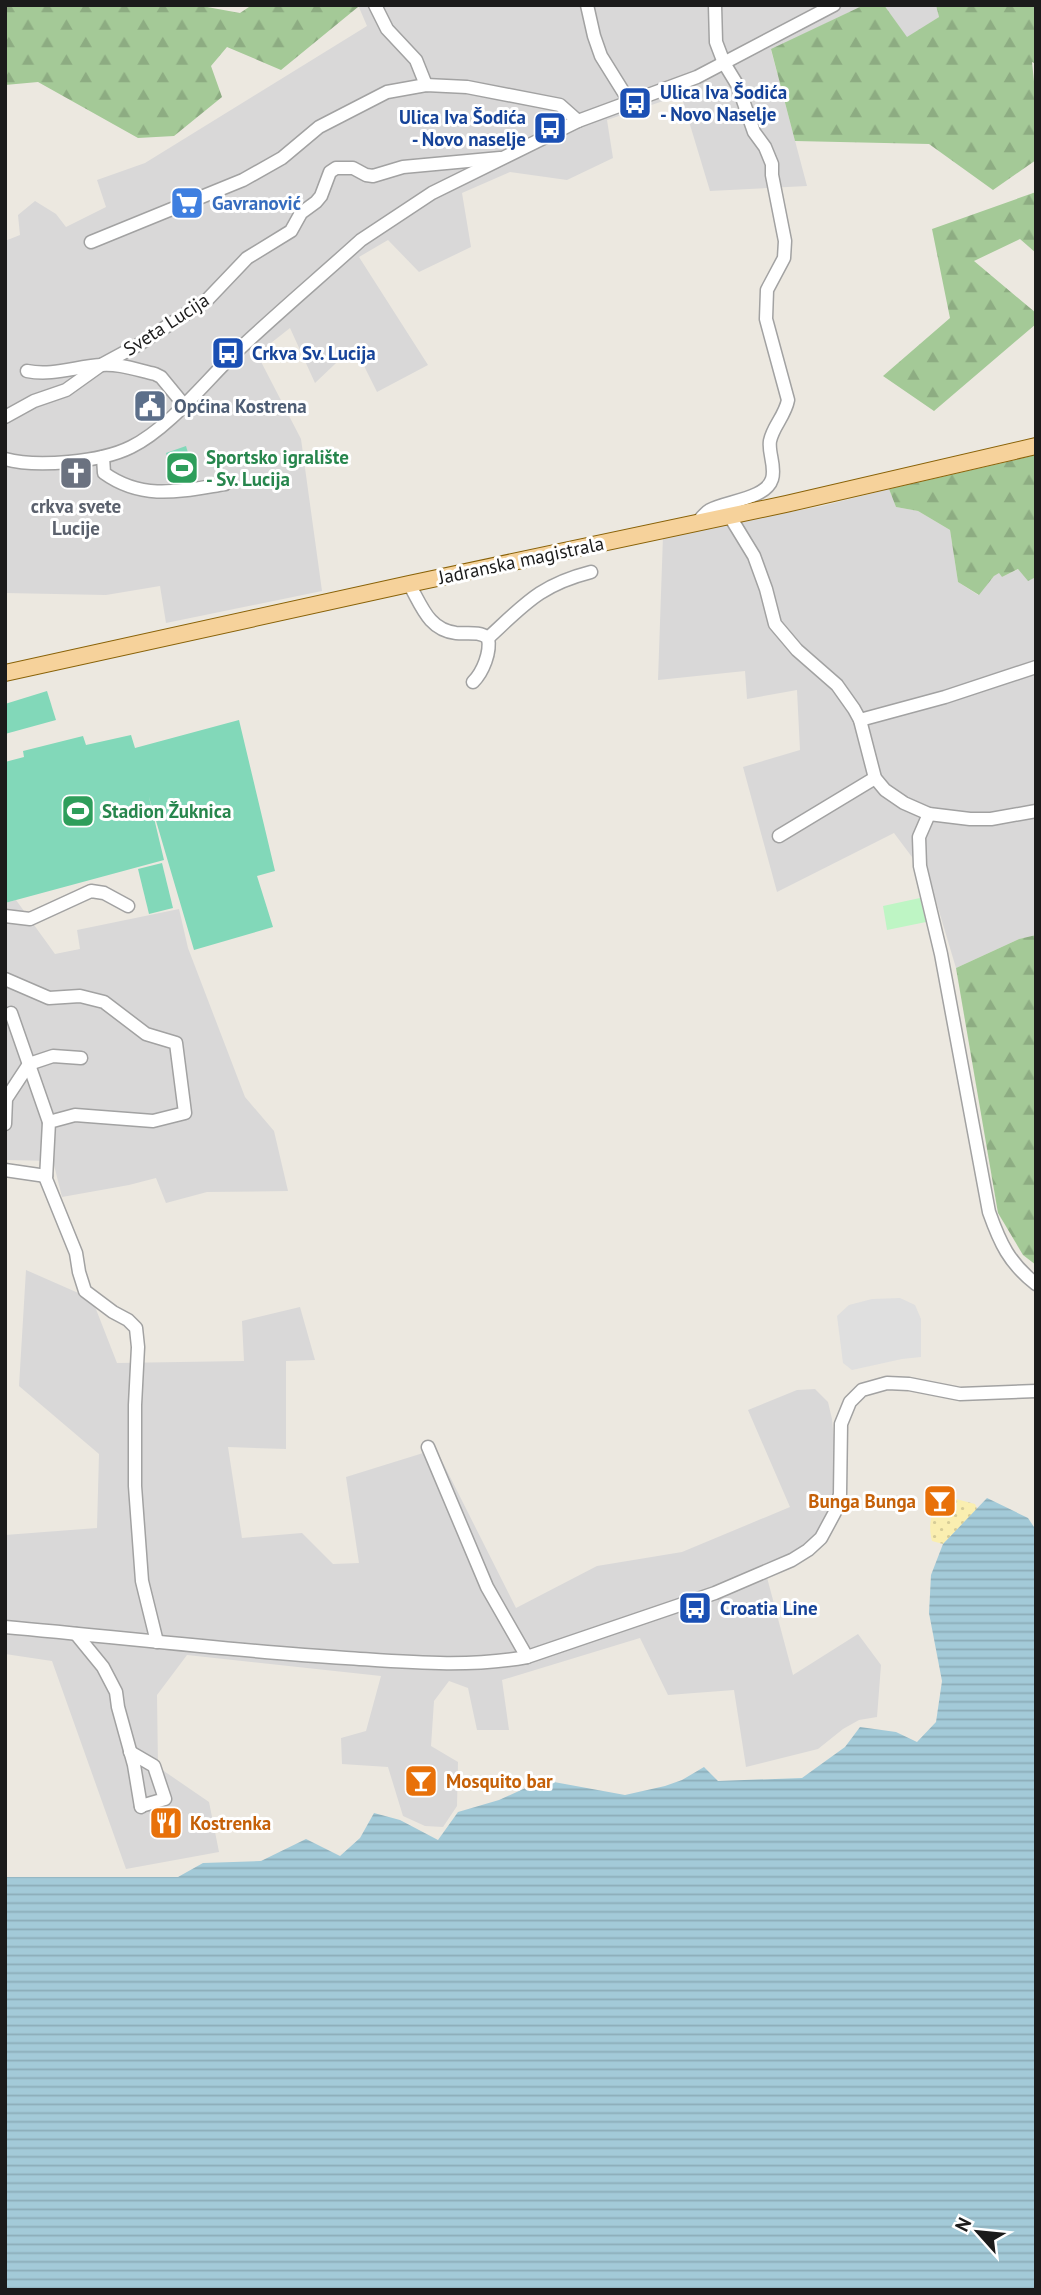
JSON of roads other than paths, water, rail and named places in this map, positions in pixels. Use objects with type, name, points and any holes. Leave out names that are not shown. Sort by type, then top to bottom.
[{"type":"main road","name":"Jadranska magistrala","points":[[5,673],[1036,446]]},
{"type":"street","points":[[374,5],[387,29],[416,60],[426,85]]},
{"type":"street","points":[[587,5],[601,57],[629,101]]},
{"type":"street","points":[[698,522],[709,511],[750,497],[770,485],[773,477],[770,443],[788,400],[766,319],[767,290],[783,258],[785,241],[772,164],[765,147],[754,132],[738,86],[724,63],[716,42],[715,5]]},
{"type":"street","name":"Sveta Lucija","points":[[5,459],[28,464],[103,457],[130,447],[147,437],[184,405],[236,352],[361,240],[432,193],[578,121],[696,77],[834,5]]},
{"type":"street","points":[[91,242],[243,180],[282,158],[319,127],[387,92],[426,85],[467,87],[560,105],[578,121]]},
{"type":"street","name":"Sveta Lucija","points":[[5,417],[34,401],[66,390],[101,365],[187,315],[207,300],[256,251],[291,231],[302,213],[321,196],[330,172],[336,168],[352,168],[373,176],[403,167],[508,157]]},
{"type":"street","name":"Sveta Lucija","points":[[27,371],[57,372],[116,365],[161,377],[184,405]]},
{"type":"street","points":[[103,457],[104,473],[113,480],[150,492],[181,491],[225,484]]},
{"type":"street","points":[[729,515],[754,556],[775,624],[797,650],[837,685],[860,720],[875,778],[885,790],[904,803],[929,814],[991,819],[1036,811]]},
{"type":"street","points":[[488,638],[535,595],[565,579],[591,572]]},
{"type":"street","points":[[409,584],[426,615],[440,628],[454,633],[479,633],[488,638],[490,643],[483,670],[473,682]]},
{"type":"street","points":[[860,720],[945,697],[1036,667]]},
{"type":"street","points":[[779,836],[875,778]]},
{"type":"street","points":[[929,814],[919,837],[920,866],[941,954],[989,1212],[1002,1247],[1021,1272],[1036,1284]]},
{"type":"street","points":[[5,916],[30,919],[91,891],[104,893],[128,906]]},
{"type":"street","points":[[5,979],[49,998],[80,996],[104,1002],[146,1034],[176,1043],[185,1113],[153,1121],[75,1115],[49,1122]]},
{"type":"street","points":[[11,1013],[49,1122],[46,1176],[75,1253],[85,1291],[136,1328],[138,1347],[135,1486],[142,1581],[157,1642]]},
{"type":"street","points":[[5,1125],[6,1099],[29,1064],[53,1056],[80,1058]]},
{"type":"street","points":[[5,1170],[46,1176]]},
{"type":"street","points":[[5,1627],[288,1654],[450,1665],[527,1657],[715,1593],[792,1560],[808,1550],[821,1538],[835,1513],[840,1494],[841,1424],[846,1409],[862,1390],[887,1383],[909,1384],[960,1394],[1036,1391]]},
{"type":"street","points":[[428,1447],[487,1587],[527,1657]]},
{"type":"street","points":[[76,1634],[103,1667],[116,1692],[141,1806],[164,1799],[154,1766],[130,1752]]},
{"type":"water","points":[[987,1498],[1028,1518],[1036,1530],[1036,2290],[5,2290],[5,1877],[178,1877],[203,1863],[261,1861],[306,1839],[340,1856],[360,1838],[374,1813],[400,1820],[438,1840],[458,1812],[499,1800],[543,1780],[625,1795],[682,1780],[704,1767],[718,1781],[802,1778],[845,1747],[860,1727],[896,1732],[917,1742],[936,1722],[942,1681],[929,1613],[931,1575],[943,1544]]},
{"type":"place","name":"Ulica Iva Šodića - Novo Naselje","points":[[635,103]]},
{"type":"place","name":"Ulica Iva Šodića - Novo naselje","points":[[550,128]]},
{"type":"place","name":"Gavranović","points":[[187,203]]},
{"type":"place","name":"Crkva Sv. Lucija","points":[[228,353]]},
{"type":"place","name":"Općina Kostrena","points":[[150,406]]},
{"type":"place","name":"Sportsko igralište - Sv. Lucija","points":[[182,468]]},
{"type":"place","name":"crkva svete Lucije","points":[[76,473]]},
{"type":"place","name":"Stadion Žuknica","points":[[78,811]]},
{"type":"place","name":"Bunga Bunga","points":[[940,1501]]},
{"type":"place","name":"Croatia Line","points":[[695,1608]]},
{"type":"place","name":"Mosquito bar","points":[[421,1781]]},
{"type":"place","name":"Kostrenka","points":[[166,1823]]}]
